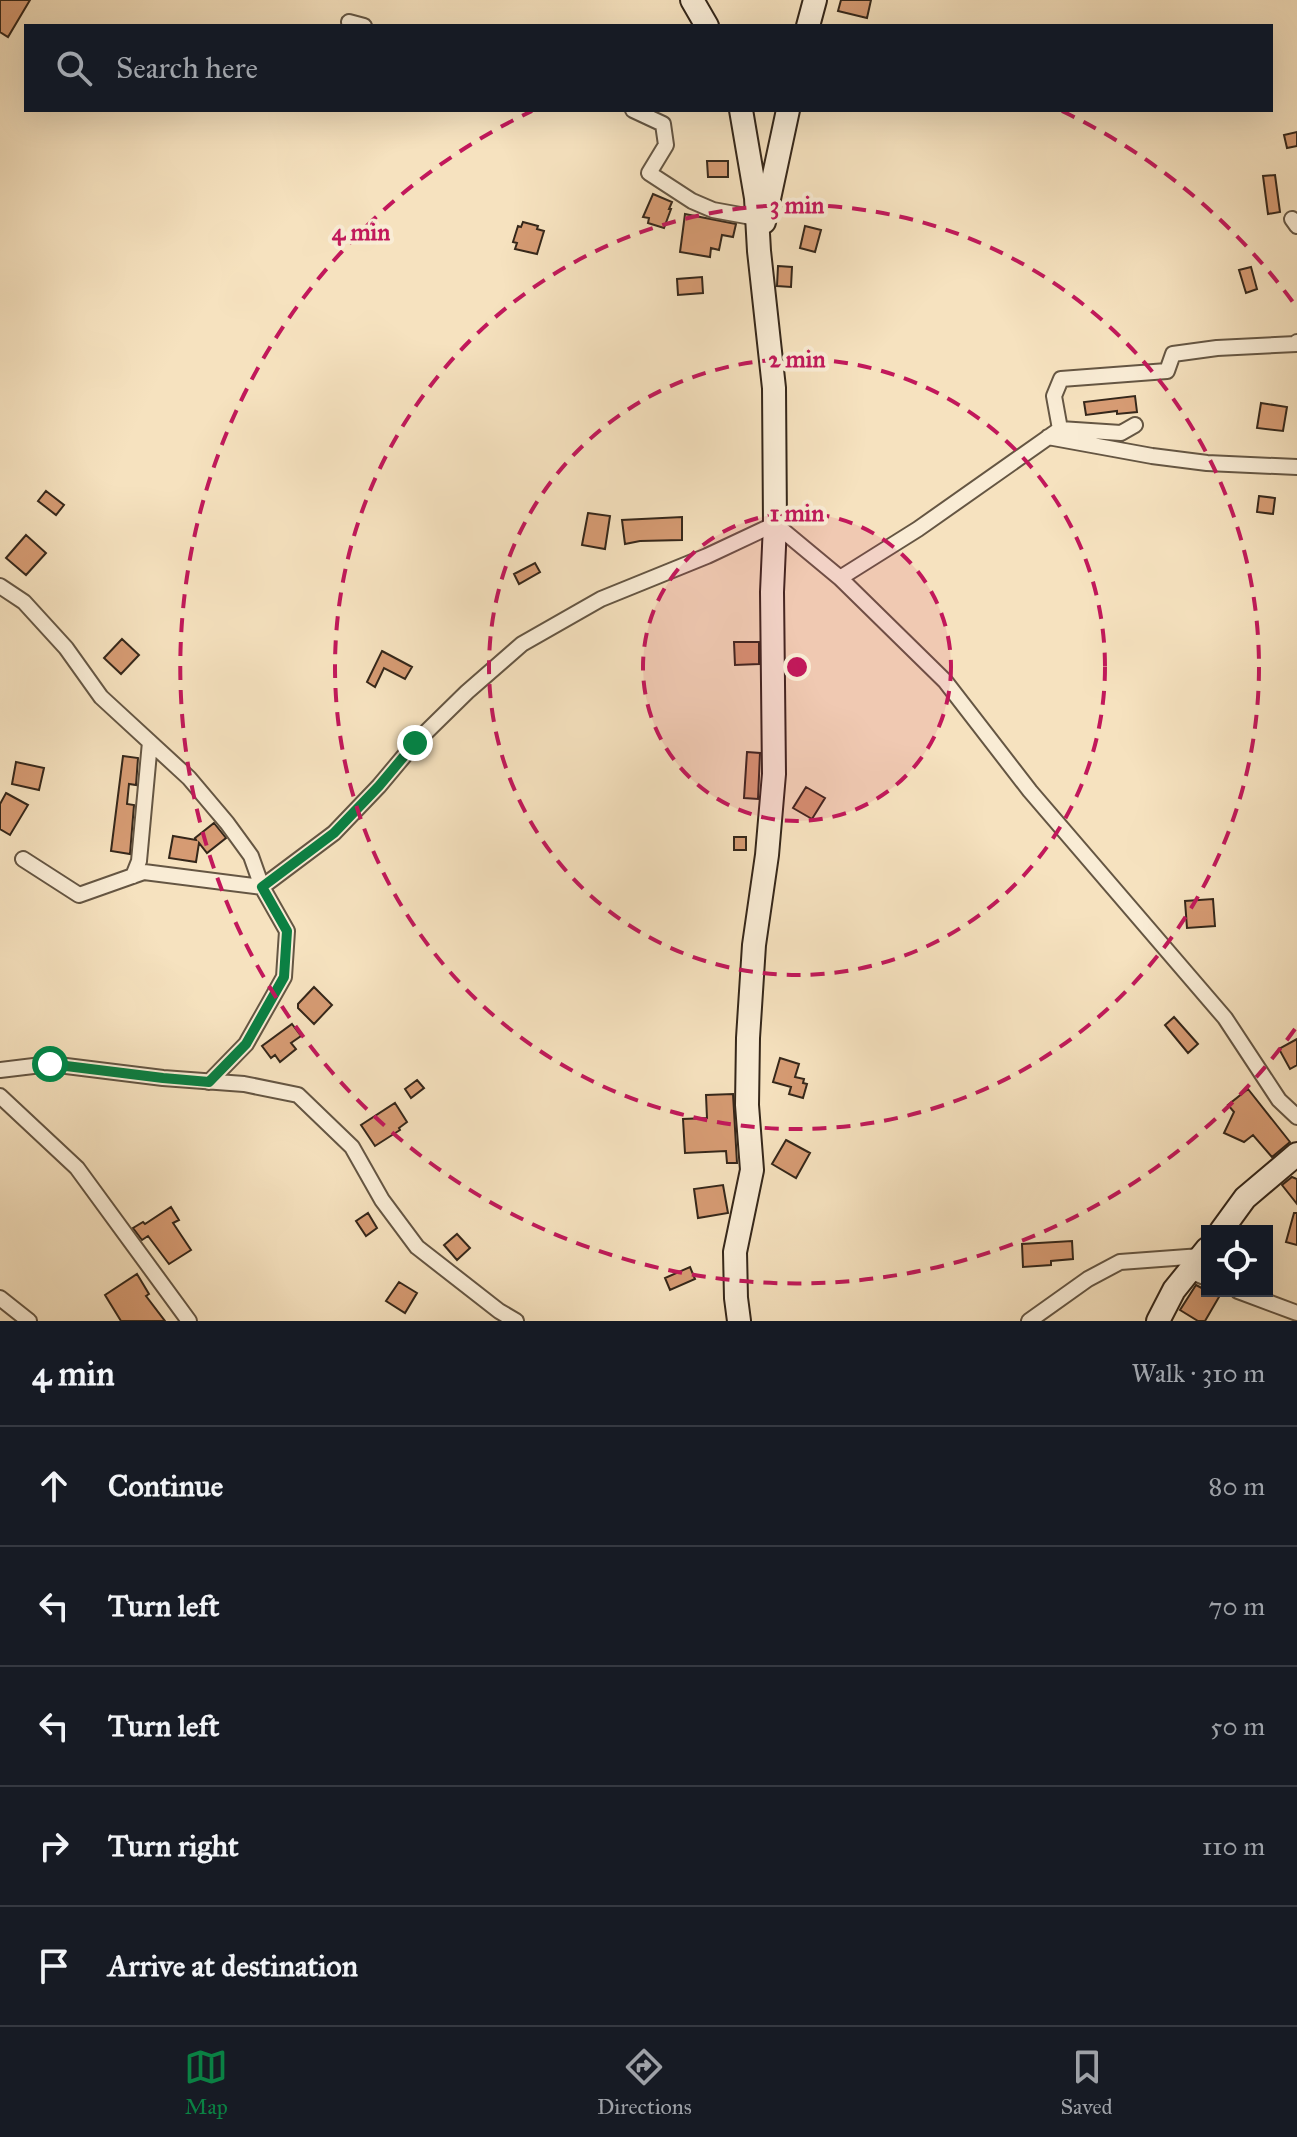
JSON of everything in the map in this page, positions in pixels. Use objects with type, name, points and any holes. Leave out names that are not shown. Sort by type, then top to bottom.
[{"type":"street","points":[[692,0],[706,24]]},
{"type":"street","points":[[809,24],[815,0]]},
{"type":"street","points":[[637,112],[663,124],[666,145],[649,173],[692,201],[713,210],[757,218]]},
{"type":"street","points":[[739,1321],[735,1252],[752,1170],[747,1105],[748,1038],[754,945],[767,855],[774,774],[772,592],[775,524],[774,388],[756,198],[741,112]]},
{"type":"street","points":[[759,251],[788,112]]},
{"type":"street","points":[[1054,433],[1054,396],[1061,379],[1167,371],[1173,354],[1297,342]]},
{"type":"street","points":[[840,578],[918,529],[1054,433],[1121,433],[1135,425]]},
{"type":"street","points":[[1054,433],[1152,456],[1207,463],[1297,467]]},
{"type":"street","points":[[775,524],[840,578],[945,681],[1030,791],[1225,1018],[1279,1100],[1297,1117]]},
{"type":"street","points":[[23,859],[79,895],[144,872],[262,887],[334,833],[415,743],[522,644],[601,599],[707,556],[775,524]]},
{"type":"street","points":[[0,586],[24,602],[66,648],[101,697],[189,778],[227,823],[251,856],[262,887],[287,931],[284,977],[246,1044],[209,1082]]},
{"type":"street","points":[[133,876],[139,861],[150,742]]},
{"type":"street","points":[[0,1070],[50,1064],[244,1084],[298,1095],[352,1147],[382,1200],[417,1247],[516,1321]]},
{"type":"street","points":[[0,1096],[77,1168],[189,1321]]},
{"type":"street","points":[[1225,1225],[1245,1198],[1297,1154]]},
{"type":"street","points":[[1029,1321],[1088,1279],[1120,1262],[1201,1264]]},
{"type":"street","points":[[1158,1321],[1174,1290],[1201,1264]]},
{"type":"street","points":[[1254,1297],[1297,1313]]},
{"type":"street","points":[[0,1298],[29,1321]]},
{"type":"building","points":[[0,0],[30,0],[8,37],[0,32]]},
{"type":"building","points":[[841,0],[871,0],[867,18],[838,11]]},
{"type":"building","points":[[1297,132],[1297,146],[1287,148],[1284,135]]},
{"type":"building","points":[[707,161],[728,161],[728,177],[708,177]]},
{"type":"building","points":[[1275,175],[1280,212],[1268,214],[1263,176]]},
{"type":"building","points":[[653,194],[672,202],[664,228],[648,223],[649,218],[643,217]]},
{"type":"building","points":[[685,214],[736,224],[733,237],[722,235],[719,250],[711,248],[710,257],[680,252]]},
{"type":"building","points":[[523,222],[544,231],[537,254],[515,249],[517,243],[513,242],[518,226],[521,227]]},
{"type":"building","points":[[805,226],[821,230],[815,252],[800,248]]},
{"type":"building","points":[[778,266],[792,267],[791,287],[777,286]]},
{"type":"building","points":[[1251,267],[1257,289],[1246,293],[1239,270]]},
{"type":"building","points":[[702,277],[703,293],[678,295],[677,279]]},
{"type":"building","points":[[1135,396],[1137,412],[1086,415],[1084,402]]},
{"type":"building","points":[[1261,403],[1287,407],[1283,431],[1257,428]]},
{"type":"building","points":[[46,491],[64,505],[56,515],[38,501]]},
{"type":"building","points":[[1259,496],[1275,498],[1273,514],[1257,512]]},
{"type":"building","points":[[805,508],[817,509],[815,523],[804,521]]},
{"type":"building","points":[[588,513],[610,516],[605,549],[582,545]]},
{"type":"building","points":[[682,517],[682,540],[625,544],[622,520]]},
{"type":"building","points":[[26,535],[46,553],[26,575],[6,558]]},
{"type":"building","points":[[535,563],[540,572],[519,584],[514,574]]},
{"type":"building","points":[[122,639],[139,655],[121,674],[104,658]]},
{"type":"building","points":[[734,642],[759,642],[759,664],[735,665]]},
{"type":"building","points":[[382,651],[412,667],[405,679],[384,668],[375,687],[367,682]]},
{"type":"building","points":[[747,752],[760,753],[758,799],[744,798]]},
{"type":"building","points":[[123,756],[138,758],[136,785],[129,784],[127,804],[134,805],[130,854],[111,851]]},
{"type":"building","points":[[16,762],[44,768],[39,790],[12,784]]},
{"type":"building","points":[[806,787],[825,798],[812,819],[793,808]]},
{"type":"building","points":[[6,793],[28,805],[10,835],[0,829],[0,804]]},
{"type":"building","points":[[214,823],[226,838],[207,853],[199,843],[196,862],[169,858],[173,836],[196,840]]},
{"type":"building","points":[[734,837],[746,837],[746,850],[734,850]]},
{"type":"building","points":[[1213,899],[1215,926],[1187,928],[1185,901]]},
{"type":"building","points":[[314,987],[332,1005],[314,1024],[298,1008],[298,1004]]},
{"type":"building","points":[[1174,1017],[1198,1044],[1188,1053],[1165,1025]]},
{"type":"building","points":[[292,1024],[301,1036],[291,1043],[296,1049],[280,1062],[275,1055],[271,1058],[262,1046]]},
{"type":"building","points":[[1297,1039],[1297,1065],[1290,1069],[1279,1049]]},
{"type":"building","points":[[780,1058],[799,1064],[795,1077],[804,1079],[803,1083],[807,1084],[803,1098],[789,1094],[791,1087],[773,1082]]},
{"type":"building","points":[[417,1080],[424,1088],[411,1098],[405,1089]]},
{"type":"building","points":[[1248,1089],[1290,1142],[1272,1157],[1253,1135],[1244,1142],[1224,1133],[1234,1112],[1228,1105]]},
{"type":"building","points":[[733,1094],[737,1163],[727,1163],[726,1151],[685,1153],[683,1119],[707,1118],[706,1095]]},
{"type":"building","points":[[395,1103],[407,1122],[375,1146],[361,1125]]},
{"type":"building","points":[[786,1140],[810,1153],[796,1178],[772,1164]]},
{"type":"building","points":[[1292,1177],[1297,1179],[1297,1204],[1282,1185]]},
{"type":"building","points":[[723,1185],[728,1213],[698,1218],[694,1189]]},
{"type":"building","points":[[171,1207],[179,1220],[173,1223],[191,1250],[169,1264],[148,1236],[142,1240],[133,1228]]},
{"type":"building","points":[[368,1213],[377,1228],[366,1236],[356,1221]]},
{"type":"building","points":[[1294,1213],[1297,1213],[1297,1245],[1286,1242]]},
{"type":"building","points":[[457,1234],[470,1248],[457,1260],[444,1245]]},
{"type":"building","points":[[1072,1241],[1073,1259],[1051,1261],[1051,1265],[1023,1267],[1022,1244]]},
{"type":"building","points":[[690,1267],[695,1279],[670,1290],[665,1278]]},
{"type":"building","points":[[137,1274],[149,1294],[146,1296],[165,1321],[121,1321],[105,1295]]},
{"type":"building","points":[[399,1282],[417,1293],[405,1313],[386,1301]]},
{"type":"building","points":[[1196,1285],[1201,1288],[1201,1297],[1219,1297],[1205,1321],[1198,1321],[1180,1310]]},
{"type":"route","points":[[50,1064],[209,1082],[246,1044],[284,977],[287,931],[262,887],[334,833],[415,743]]}]
